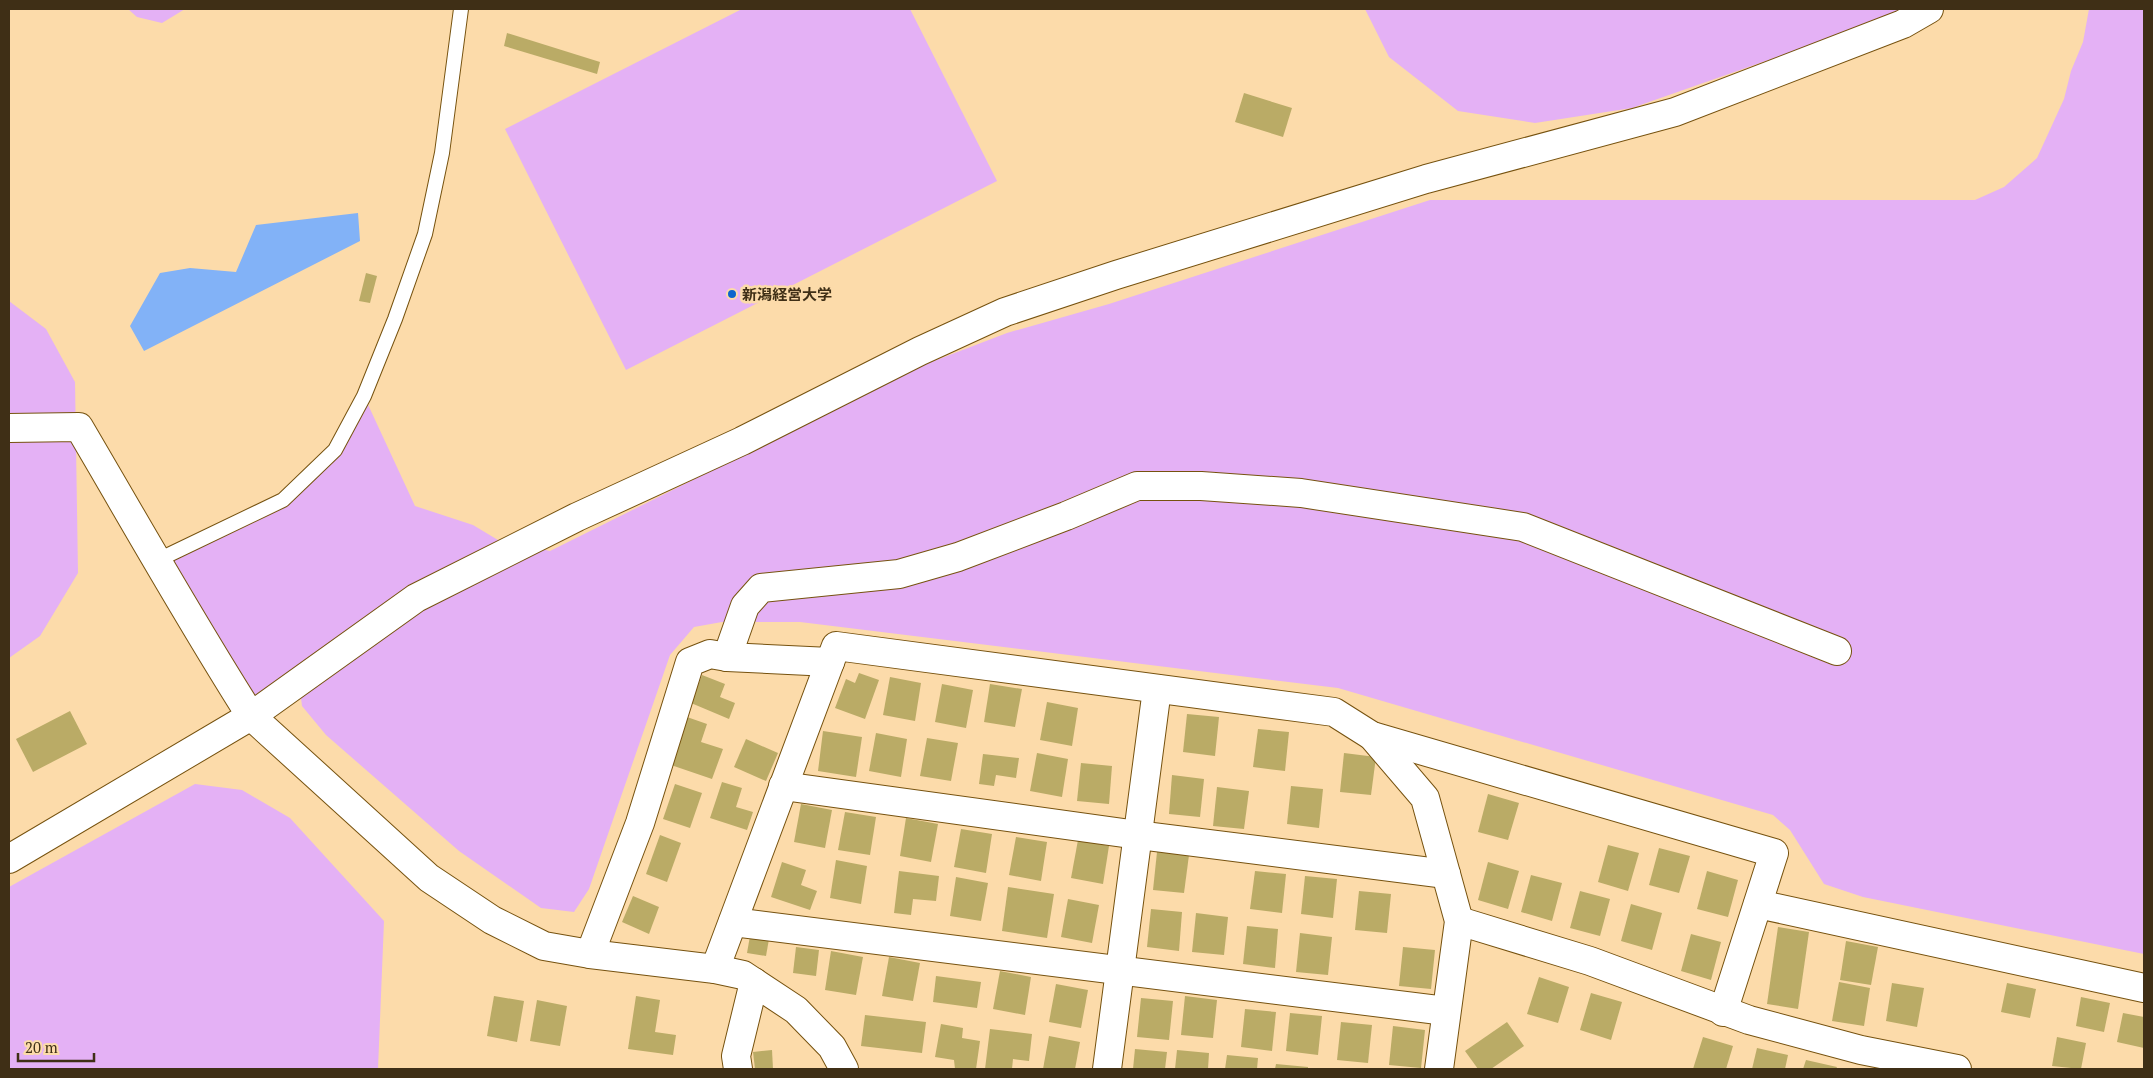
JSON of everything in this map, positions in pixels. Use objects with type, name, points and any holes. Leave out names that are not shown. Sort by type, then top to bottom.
[{"type":"street","points":[[9,859],[251,716],[416,598],[577,517],[742,441],[920,350],[1005,312],[1426,179],[1675,112],[1903,24],[1929,9]]},
{"type":"street","points":[[9,428],[79,428],[209,650],[251,716],[429,878],[492,920],[544,946],[590,954],[743,974],[796,1010],[832,1047],[844,1069]]},
{"type":"street","points":[[727,657],[745,606],[761,588],[899,574],[958,557],[1066,516],[1137,486],[1201,486],[1301,493],[1523,528],[1837,651]]},
{"type":"street","points":[[715,969],[836,646],[1334,712],[1372,736],[1774,853],[1723,1012]]},
{"type":"street","points":[[590,954],[640,823],[690,662],[710,654],[727,657],[830,662]]},
{"type":"street","points":[[1107,1069],[1157,688]]},
{"type":"street","points":[[1372,736],[1424,798],[1459,921],[1439,1069]]},
{"type":"street","points":[[783,786],[1138,835],[1446,874]]},
{"type":"street","points":[[1758,904],[2144,988]]},
{"type":"street","points":[[1459,921],[1590,961],[1686,996],[1723,1012],[1859,1060],[1957,1069]]},
{"type":"street","points":[[733,922],[1446,1011]]},
{"type":"street","points":[[738,1069],[736,1056],[754,982]]},
{"type":"lane","points":[[158,560],[282,500],[335,450],[364,396],[395,319],[425,234],[442,154],[461,9]]},
{"type":"shaded area","points":[[128,9],[185,9],[162,23],[137,17]]},
{"type":"shaded area","points":[[742,9],[910,9],[997,181],[626,370],[505,129]]},
{"type":"shaded area","points":[[1365,9],[1914,9],[1632,108],[1535,123],[1458,111],[1389,57]]},
{"type":"shaded area","points":[[2089,9],[2144,9],[2144,954],[1863,897],[1824,884],[1790,830],[1773,815],[1338,688],[800,622],[722,622],[694,627],[670,655],[589,889],[574,912],[541,908],[459,851],[326,735],[302,706],[299,682],[251,716],[158,560],[283,500],[335,450],[364,396],[415,506],[473,525],[498,540],[550,551],[926,364],[1007,333],[1109,304],[1430,200],[1975,200],[2004,187],[2037,158],[2064,99],[2071,71],[2083,42]]},
{"type":"shaded area","points":[[9,301],[46,329],[75,382],[78,573],[40,636],[9,658]]},
{"type":"shaded area","points":[[195,784],[242,790],[290,818],[384,921],[378,1069],[9,1069],[9,887]]},
{"type":"water","points":[[358,213],[360,241],[144,351],[130,326],[160,273],[190,268],[236,272],[256,225]]},
{"type":"building","points":[[507,33],[600,62],[597,74],[504,46]]},
{"type":"building","points":[[1244,93],[1292,108],[1283,137],[1235,122]]},
{"type":"building","points":[[366,273],[377,276],[370,303],[359,301]]},
{"type":"building","points":[[859,673],[879,680],[865,719],[835,708],[846,679],[855,683]]},
{"type":"building","points":[[702,675],[725,684],[720,697],[735,703],[729,719],[691,703]]},
{"type":"building","points":[[890,677],[921,683],[915,721],[883,715]]},
{"type":"building","points":[[942,684],[973,690],[966,728],[935,722]]},
{"type":"building","points":[[990,684],[1022,689],[1015,727],[984,722]]},
{"type":"building","points":[[1047,702],[1078,708],[1072,746],[1040,740]]},
{"type":"building","points":[[70,711],[87,744],[33,772],[16,739]]},
{"type":"building","points":[[1187,714],[1219,717],[1215,756],[1183,752]]},
{"type":"building","points":[[687,717],[707,724],[701,742],[723,749],[712,779],[671,765]]},
{"type":"building","points":[[1258,729],[1289,732],[1285,771],[1253,767]]},
{"type":"building","points":[[823,731],[862,737],[856,777],[818,771]]},
{"type":"building","points":[[876,733],[907,739],[901,777],[869,771]]},
{"type":"building","points":[[927,738],[958,743],[951,781],[920,776]]},
{"type":"building","points":[[746,739],[778,753],[766,781],[734,767]]},
{"type":"building","points":[[1037,753],[1068,759],[1062,797],[1030,791]]},
{"type":"building","points":[[1344,753],[1376,757],[1371,795],[1340,792]]},
{"type":"building","points":[[983,754],[1019,758],[1016,778],[996,775],[994,786],[979,784]]},
{"type":"building","points":[[1081,763],[1112,766],[1109,804],[1077,801]]},
{"type":"building","points":[[1172,775],[1204,779],[1200,817],[1169,814]]},
{"type":"building","points":[[722,782],[742,788],[736,807],[753,812],[747,830],[710,818]]},
{"type":"building","points":[[675,784],[702,793],[690,828],[663,819]]},
{"type":"building","points":[[1291,786],[1323,789],[1319,828],[1287,824]]},
{"type":"building","points":[[1217,787],[1249,791],[1244,829],[1213,826]]},
{"type":"building","points":[[1488,794],[1519,803],[1508,840],[1478,832]]},
{"type":"building","points":[[801,804],[832,810],[825,848],[794,842]]},
{"type":"building","points":[[845,812],[876,817],[870,855],[838,850]]},
{"type":"building","points":[[906,818],[938,824],[931,862],[900,856]]},
{"type":"building","points":[[961,829],[992,834],[986,873],[954,867]]},
{"type":"building","points":[[660,835],[681,843],[667,882],[646,874]]},
{"type":"building","points":[[1016,837],[1047,842],[1041,881],[1009,875]]},
{"type":"building","points":[[1078,840],[1109,846],[1103,884],[1071,878]]},
{"type":"building","points":[[1608,845],[1639,853],[1628,891],[1598,882]]},
{"type":"building","points":[[1659,848],[1690,856],[1679,893],[1649,885]]},
{"type":"building","points":[[1157,852],[1189,855],[1184,893],[1153,890]]},
{"type":"building","points":[[836,860],[867,866],[861,904],[830,898]]},
{"type":"building","points":[[782,862],[806,870],[801,885],[817,891],[810,910],[771,897]]},
{"type":"building","points":[[1488,862],[1519,871],[1508,909],[1478,900]]},
{"type":"building","points":[[899,871],[939,876],[936,901],[913,899],[911,915],[894,913]]},
{"type":"building","points":[[1255,871],[1286,874],[1282,913],[1250,909]]},
{"type":"building","points":[[1707,871],[1738,880],[1728,917],[1697,909]]},
{"type":"building","points":[[1531,875],[1562,883],[1552,921],[1521,912]]},
{"type":"building","points":[[1305,876],[1337,879],[1333,918],[1301,914]]},
{"type":"building","points":[[956,877],[988,883],[981,921],[950,916]]},
{"type":"building","points":[[1008,887],[1054,894],[1047,938],[1002,931]]},
{"type":"building","points":[[1359,891],[1391,894],[1387,933],[1355,930]]},
{"type":"building","points":[[1580,891],[1610,899],[1600,936],[1570,928]]},
{"type":"building","points":[[633,896],[659,907],[649,934],[622,922]]},
{"type":"building","points":[[1068,899],[1099,905],[1092,943],[1061,937]]},
{"type":"building","points":[[1631,904],[1662,913],[1652,950],[1621,941]]},
{"type":"building","points":[[1151,909],[1182,912],[1179,951],[1147,947]]},
{"type":"building","points":[[1196,913],[1228,917],[1224,955],[1192,952]]},
{"type":"building","points":[[1247,926],[1278,929],[1275,968],[1243,964]]},
{"type":"building","points":[[1778,927],[1809,932],[1798,1009],[1767,1004]]},
{"type":"building","points":[[1300,933],[1332,937],[1328,975],[1296,972]]},
{"type":"building","points":[[1691,934],[1721,942],[1711,980],[1681,971]]},
{"type":"building","points":[[750,936],[769,939],[766,956],[747,953]]},
{"type":"building","points":[[1846,941],[1878,947],[1871,985],[1840,980]]},
{"type":"building","points":[[796,947],[819,950],[816,976],[793,973]]},
{"type":"building","points":[[1403,947],[1435,950],[1431,989],[1399,986]]},
{"type":"building","points":[[831,951],[863,957],[856,995],[825,990]]},
{"type":"building","points":[[889,957],[920,963],[913,1001],[882,996]]},
{"type":"building","points":[[1000,971],[1031,977],[1025,1015],[993,1009]]},
{"type":"building","points":[[936,976],[981,982],[977,1008],[933,1002]]},
{"type":"building","points":[[1539,977],[1569,987],[1558,1023],[1527,1014]]},
{"type":"building","points":[[1839,982],[1870,988],[1864,1026],[1832,1021]]},
{"type":"building","points":[[1892,983],[1924,988],[1917,1027],[1886,1021]]},
{"type":"building","points":[[2007,983],[2036,989],[2030,1018],[2001,1012]]},
{"type":"building","points":[[1056,984],[1088,990],[1081,1028],[1049,1022]]},
{"type":"building","points":[[1591,993],[1622,1002],[1611,1040],[1580,1030]]},
{"type":"building","points":[[494,996],[524,1001],[517,1042],[487,1036]]},
{"type":"building","points":[[636,996],[660,1000],[655,1032],[676,1035],[673,1055],[628,1049]]},
{"type":"building","points":[[1185,996],[1217,1000],[1213,1038],[1181,1035]]},
{"type":"building","points":[[2081,997],[2110,1003],[2104,1032],[2076,1026]]},
{"type":"building","points":[[1141,998],[1173,1001],[1169,1040],[1137,1037]]},
{"type":"building","points":[[537,1000],[567,1006],[560,1046],[530,1041]]},
{"type":"building","points":[[1245,1009],[1276,1012],[1272,1051],[1241,1047]]},
{"type":"building","points":[[1290,1013],[1322,1016],[1318,1055],[1286,1051]]},
{"type":"building","points":[[2123,1013],[2144,1017],[2144,1048],[2117,1042]]},
{"type":"building","points":[[865,1015],[926,1022],[922,1053],[861,1046]]},
{"type":"building","points":[[1341,1022],[1372,1025],[1368,1063],[1337,1060]]},
{"type":"building","points":[[1507,1022],[1524,1046],[1491,1069],[1478,1069],[1465,1051]]},
{"type":"building","points":[[941,1024],[963,1028],[962,1038],[980,1041],[976,1069],[955,1069],[954,1060],[935,1057]]},
{"type":"building","points":[[1393,1026],[1425,1030],[1421,1068],[1389,1065]]},
{"type":"building","points":[[990,1029],[1032,1034],[1029,1061],[1013,1059],[1012,1069],[985,1069]]},
{"type":"building","points":[[1049,1036],[1080,1042],[1075,1069],[1043,1069]]},
{"type":"building","points":[[1703,1037],[1733,1046],[1726,1069],[1693,1069]]},
{"type":"building","points":[[2057,1037],[2086,1043],[2081,1069],[2052,1066]]},
{"type":"building","points":[[1757,1048],[1788,1055],[1785,1069],[1752,1069]]},
{"type":"building","points":[[1135,1049],[1167,1052],[1165,1069],[1133,1069]]},
{"type":"building","points":[[772,1050],[773,1069],[755,1069],[753,1052]]},
{"type":"building","points":[[1177,1050],[1209,1053],[1208,1069],[1175,1069]]},
{"type":"building","points":[[1227,1055],[1258,1058],[1257,1069],[1225,1069]]},
{"type":"building","points":[[1806,1060],[1837,1067],[1836,1069],[1803,1069]]},
{"type":"building","points":[[1276,1064],[1308,1067],[1308,1069],[1275,1069]]},
{"type":"place","name":"新潟経営大学","points":[[732,294]]}]
